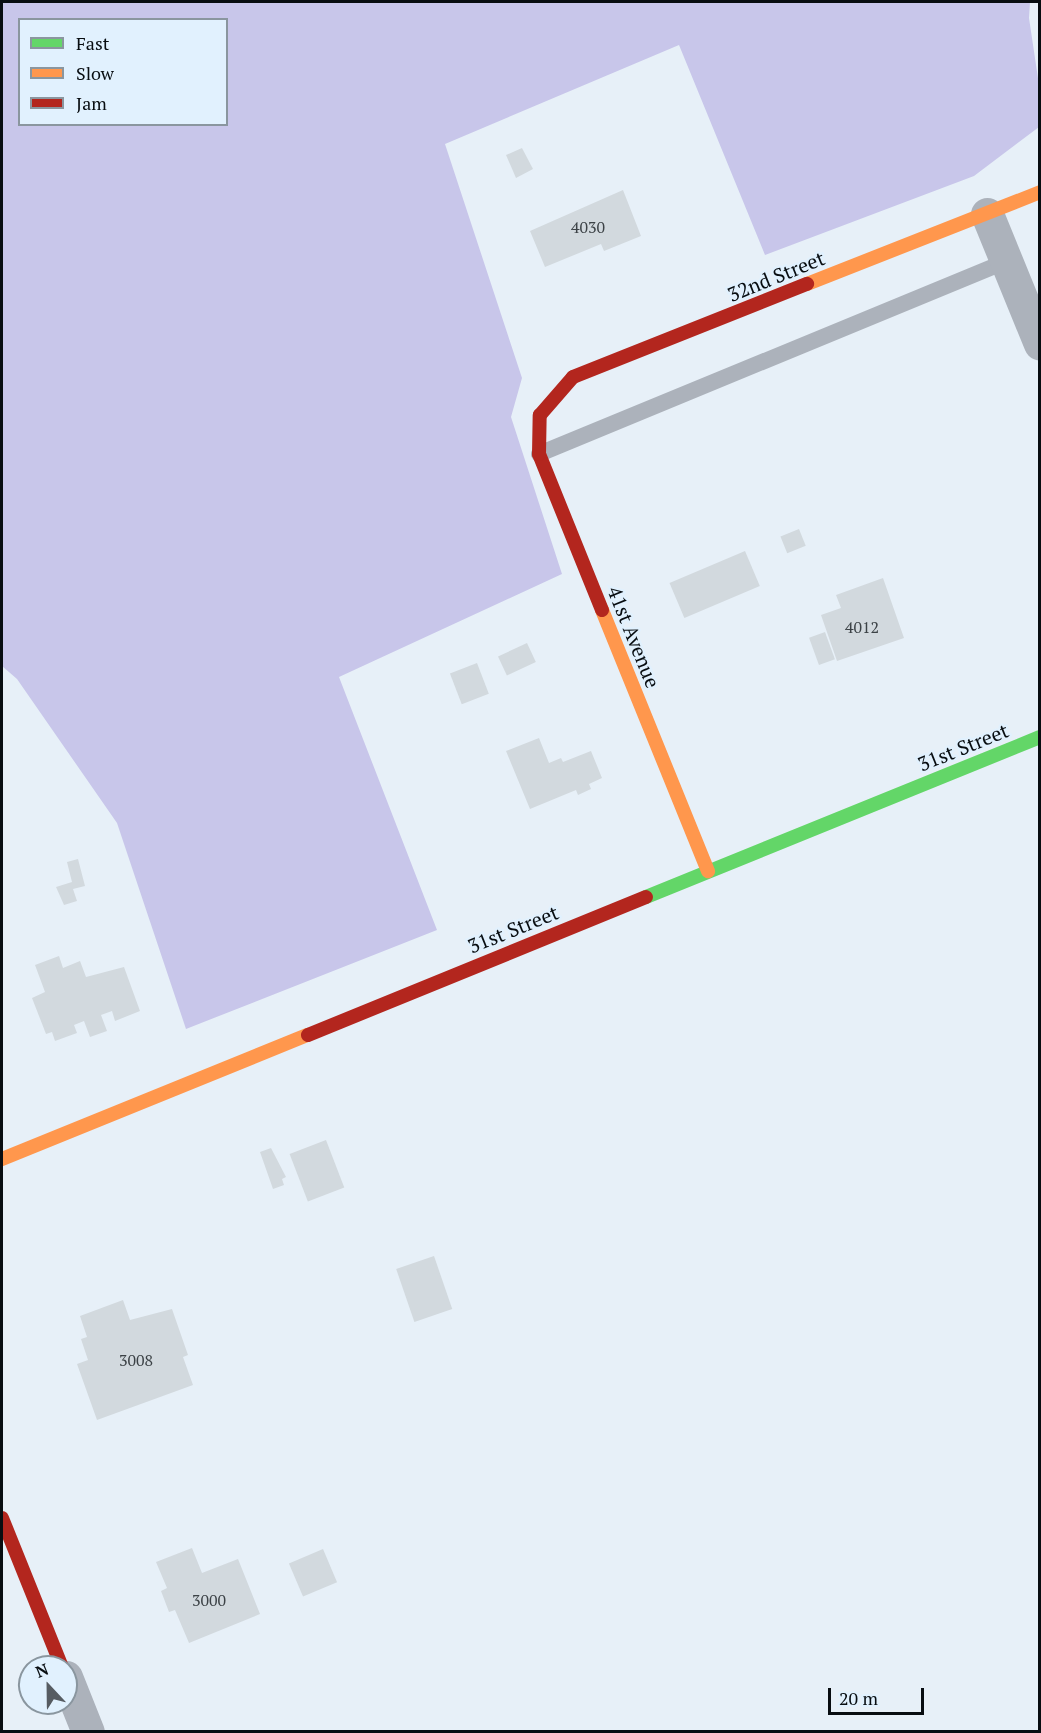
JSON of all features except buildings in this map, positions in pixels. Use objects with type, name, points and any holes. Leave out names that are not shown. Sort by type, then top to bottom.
[{"type":"street","name":"32nd Street","points":[[540,415],[573,377],[1040,192]]},
{"type":"street","points":[[987,214],[1040,344]]},
{"type":"street","name":"41st Avenue","points":[[540,415],[539,454],[708,871]]},
{"type":"street","name":"31st Street","points":[[2,1159],[708,871],[1039,739]]},
{"type":"street","points":[[2,1518],[57,1655]]},
{"type":"street","points":[[78,1706],[88,1731]]},
{"type":"lane","points":[[539,454],[1006,261]]},
{"type":"shaded area","points":[[2,2],[1030,2],[1029,18],[1039,85],[1039,127],[974,176],[765,255],[679,45],[445,144],[522,378],[511,417],[562,574],[339,677],[437,930],[186,1029],[117,823],[17,679],[2,666]]},
{"type":"traffic: fast","points":[[646,897],[1040,737]]},
{"type":"traffic: slow","points":[[807,284],[1040,192]]},
{"type":"traffic: slow","points":[[602,610],[708,871]]},
{"type":"traffic: slow","points":[[2,1159],[308,1035]]},
{"type":"traffic: jam","points":[[602,610],[539,454],[540,415],[573,377],[807,284]]},
{"type":"traffic: jam","points":[[308,1035],[646,897]]},
{"type":"traffic: jam","points":[[2,1518],[57,1655]]}]
